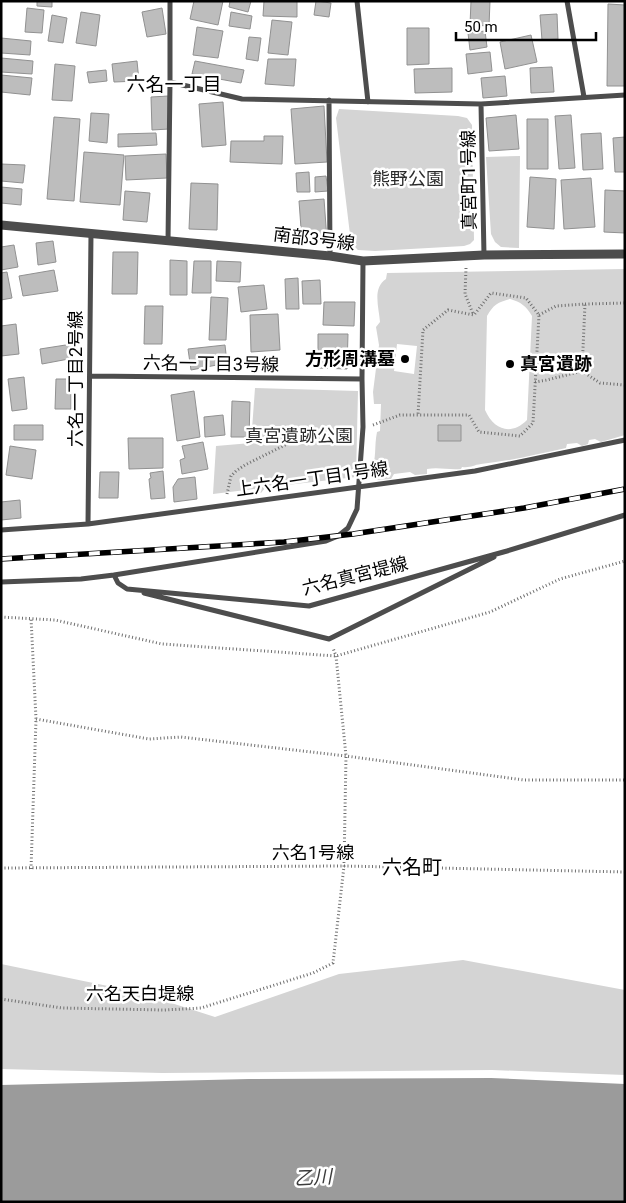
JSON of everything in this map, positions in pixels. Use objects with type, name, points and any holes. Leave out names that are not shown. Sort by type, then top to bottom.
[{"type":"street","points":[[357,1],[368,102]]},
{"type":"street","points":[[567,1],[584,97]]},
{"type":"street","points":[[168,2],[170,82],[168,241]]},
{"type":"street","points":[[170,82],[242,98],[368,102],[481,104],[625,95]]},
{"type":"street","points":[[328,100],[330,256]]},
{"type":"street","name":"真宮町1号線","points":[[481,104],[484,255]]},
{"type":"street","name":"南部3号線","points":[[1,225],[330,256],[363,262],[484,255],[625,254]]},
{"type":"street","name":"六名一丁目2号線","points":[[88,524],[91,234]]},
{"type":"street","points":[[1,582],[81,579],[114,575],[326,541],[338,536],[348,528],[357,508],[363,427],[363,262]]},
{"type":"street","name":"六名一丁目3号線","points":[[90,376],[362,379]]},
{"type":"street","name":"上六名一丁目1号線","points":[[1,530],[88,524],[475,471],[625,440]]},
{"type":"street","name":"六名真宮堤線","points":[[127,589],[309,606],[507,551],[625,515]]},
{"type":"street","points":[[114,575],[118,583],[127,589],[329,639],[507,551]]},
{"type":"path","points":[[467,256],[464,294],[474,315]]},
{"type":"path","points":[[228,505],[227,492],[231,476],[245,465],[293,440],[357,431],[363,427],[400,415],[469,415],[479,432],[520,436],[533,424],[539,315],[526,298],[491,293],[474,315]]},
{"type":"path","points":[[539,315],[556,306],[625,303]]},
{"type":"path","points":[[582,371],[586,304]]},
{"type":"path","points":[[418,415],[423,330],[448,310],[474,315]]},
{"type":"path","points":[[535,382],[582,371],[600,383],[625,385]]},
{"type":"path","points":[[31,618],[36,719],[31,868]]},
{"type":"path","points":[[336,656],[346,756],[344,866]]},
{"type":"path","points":[[36,719],[149,739],[181,737],[346,756],[524,780],[625,780]]},
{"type":"path","name":"六名1号線","points":[[1,868],[344,866],[625,872]]},
{"type":"path","name":"六名天白堤線","points":[[1,999],[62,1008],[164,1010],[201,1008],[313,974],[333,963],[344,866]]},
{"type":"green space","name":"熊野公園","points":[[339,109],[467,118],[472,125],[474,240],[470,244],[464,246],[375,251],[358,250],[351,243],[336,118]]},
{"type":"green space","points":[[520,156],[519,248],[501,247],[495,242],[491,234],[486,157]]},
{"type":"green space","name":"真宮遺跡公園","points":[[625,269],[625,435],[601,442],[595,439],[589,440],[588,444],[582,446],[577,443],[567,444],[566,448],[462,467],[461,469],[427,469],[427,474],[415,475],[410,472],[394,474],[391,479],[375,480],[371,471],[374,462],[377,432],[380,431],[381,404],[374,404],[373,392],[379,345],[376,327],[380,322],[379,288],[386,279],[387,273]],"holes":[[[510,299],[520,303],[532,316],[527,420],[521,425],[509,429],[498,426],[485,410],[487,316],[491,309],[499,303]],[[397,344],[417,346],[414,374],[394,371]],[[438,425],[461,425],[461,441],[438,441]]]},
{"type":"green space","name":"真宮遺跡公園","points":[[255,388],[358,391],[356,477],[287,485],[285,489],[277,490],[274,487],[265,488],[261,493],[254,489],[213,494],[216,446],[251,443]]},
{"type":"green space","points":[[463,960],[625,990],[625,1075],[492,1070],[162,1073],[1,1069],[1,964],[137,992],[215,1017],[339,974]]},
{"type":"water","name":"乙川","points":[[491,1078],[625,1084],[625,1202],[1,1202],[1,1085],[249,1079]]},
{"type":"building","points":[[37,1],[52,1],[52,7],[37,6]]},
{"type":"building","points":[[194,1],[223,1],[218,25],[190,19]]},
{"type":"building","points":[[230,1],[251,1],[248,12],[229,7]]},
{"type":"building","points":[[264,1],[297,1],[297,17],[263,16]]},
{"type":"building","points":[[316,1],[331,3],[329,17],[314,15]]},
{"type":"building","points":[[471,1],[490,1],[489,26],[470,25]]},
{"type":"building","points":[[608,4],[625,5],[625,86],[607,86]]},
{"type":"building","points":[[27,8],[44,10],[42,33],[25,32]]},
{"type":"building","points":[[162,8],[166,34],[147,37],[142,12]]},
{"type":"building","points":[[81,12],[100,15],[96,46],[76,43]]},
{"type":"building","points":[[231,12],[252,16],[250,29],[229,26]]},
{"type":"building","points":[[557,14],[558,39],[542,40],[540,15]]},
{"type":"building","points":[[52,15],[67,18],[63,43],[48,41]]},
{"type":"building","points":[[272,20],[292,22],[288,55],[268,53]]},
{"type":"building","points":[[197,27],[223,31],[218,58],[193,55]]},
{"type":"building","points":[[407,28],[429,28],[429,64],[407,65]]},
{"type":"building","points":[[485,31],[487,47],[470,50],[468,33]]},
{"type":"building","points":[[531,35],[537,62],[505,69],[500,42]]},
{"type":"building","points":[[249,37],[261,38],[258,61],[246,59]]},
{"type":"building","points":[[1,38],[31,41],[30,55],[1,53]]},
{"type":"building","points":[[490,52],[492,71],[468,74],[466,54]]},
{"type":"building","points":[[1,58],[33,61],[32,74],[1,72]]},
{"type":"building","points":[[268,59],[296,59],[294,86],[265,84]]},
{"type":"building","points":[[137,61],[139,81],[114,82],[112,64]]},
{"type":"building","points":[[195,61],[244,70],[241,83],[192,74]]},
{"type":"building","points":[[55,64],[75,66],[72,101],[52,100]]},
{"type":"building","points":[[552,67],[554,92],[531,93],[530,68]]},
{"type":"building","points":[[452,68],[452,92],[415,93],[414,69]]},
{"type":"building","points":[[106,70],[107,81],[89,83],[87,72]]},
{"type":"building","points":[[1,75],[32,78],[30,95],[1,92]]},
{"type":"building","points":[[505,76],[507,96],[483,98],[481,78]]},
{"type":"building","points":[[168,96],[169,129],[152,130],[151,97]]},
{"type":"building","points":[[223,102],[226,145],[202,147],[199,104]]},
{"type":"building","points":[[324,106],[327,162],[295,164],[291,109]]},
{"type":"building","points":[[91,113],[109,114],[107,143],[89,141]]},
{"type":"building","points":[[516,115],[519,149],[489,151],[486,118]]},
{"type":"building","points":[[571,115],[575,168],[559,169],[555,116]]},
{"type":"building","points":[[54,117],[80,119],[74,201],[47,199]]},
{"type":"building","points":[[527,119],[548,119],[548,169],[527,169]]},
{"type":"building","points":[[156,133],[157,145],[118,147],[118,134]]},
{"type":"building","points":[[601,133],[603,169],[583,170],[581,134]]},
{"type":"building","points":[[264,136],[283,136],[282,164],[230,162],[231,141],[264,141]]},
{"type":"building","points":[[625,137],[625,172],[615,172],[613,138]]},
{"type":"building","points":[[84,152],[124,155],[120,205],[80,202]]},
{"type":"building","points":[[166,154],[167,178],[126,180],[125,156]]},
{"type":"building","points":[[1,164],[25,165],[23,183],[1,181]]},
{"type":"building","points":[[309,172],[310,192],[297,192],[296,173]]},
{"type":"building","points":[[326,176],[328,191],[315,192],[315,177]]},
{"type":"building","points":[[530,177],[556,179],[554,229],[527,227]]},
{"type":"building","points":[[591,178],[595,227],[564,229],[561,180]]},
{"type":"building","points":[[191,183],[218,184],[217,230],[189,229]]},
{"type":"building","points":[[1,187],[22,189],[21,205],[1,203]]},
{"type":"building","points":[[605,190],[625,191],[625,233],[604,232]]},
{"type":"building","points":[[125,191],[150,193],[147,222],[123,220]]},
{"type":"building","points":[[324,199],[327,240],[302,242],[299,201]]},
{"type":"building","points":[[53,241],[56,262],[38,265],[36,243]]},
{"type":"building","points":[[14,245],[18,267],[1,270],[1,247]]},
{"type":"building","points":[[113,252],[138,252],[137,294],[112,294]]},
{"type":"building","points":[[170,260],[187,261],[187,295],[170,295]]},
{"type":"building","points":[[194,261],[211,261],[211,293],[192,293]]},
{"type":"building","points":[[217,261],[241,262],[240,282],[216,281]]},
{"type":"building","points":[[54,270],[58,291],[23,296],[19,276]]},
{"type":"building","points":[[7,272],[12,298],[1,300],[1,273]]},
{"type":"building","points":[[298,278],[299,309],[286,309],[285,279]]},
{"type":"building","points":[[320,280],[321,304],[303,304],[302,281]]},
{"type":"building","points":[[264,285],[267,309],[241,312],[238,287]]},
{"type":"building","points":[[211,297],[228,298],[226,340],[209,340]]},
{"type":"building","points":[[324,302],[355,302],[354,326],[323,325]]},
{"type":"building","points":[[145,306],[163,306],[162,344],[144,344]]},
{"type":"building","points":[[278,314],[280,350],[251,352],[250,315]]},
{"type":"building","points":[[16,324],[19,354],[1,356],[1,326]]},
{"type":"building","points":[[318,334],[348,334],[347,369],[318,368]]},
{"type":"building","points":[[72,344],[74,358],[42,364],[40,349]]},
{"type":"building","points":[[225,345],[227,363],[191,370],[188,349]]},
{"type":"building","points":[[24,377],[27,409],[12,411],[8,379]]},
{"type":"building","points":[[56,379],[71,379],[71,409],[55,409]]},
{"type":"building","points":[[194,391],[200,437],[177,441],[171,395]]},
{"type":"building","points":[[232,401],[250,402],[249,437],[231,437]]},
{"type":"building","points":[[223,415],[225,435],[205,437],[204,417]]},
{"type":"building","points":[[14,425],[43,425],[43,440],[14,440]]},
{"type":"building","points":[[438,425],[461,425],[461,441],[438,441]]},
{"type":"building","points":[[128,438],[163,438],[163,468],[129,469]]},
{"type":"building","points":[[203,442],[208,469],[182,474],[180,460],[185,458],[182,446]]},
{"type":"building","points":[[10,446],[36,450],[32,479],[6,475]]},
{"type":"building","points":[[163,471],[165,498],[151,499],[150,473]]},
{"type":"building","points":[[100,472],[119,472],[118,498],[99,498]]},
{"type":"building","points":[[195,477],[197,499],[174,502],[173,487],[178,479]]},
{"type":"building","points":[[20,500],[21,518],[1,520],[1,502]]},
{"type":"railway","points":[[1,559],[284,542],[353,534],[524,508],[625,489]]},
{"type":"place","name":"方形周溝墓","points":[[405,359]]},
{"type":"place","name":"真宮遺跡","points":[[510,364]]},
{"type":"district","name":"六名一丁目","points":[[174,84]]},
{"type":"district","name":"六名町","points":[[412,867]]}]
